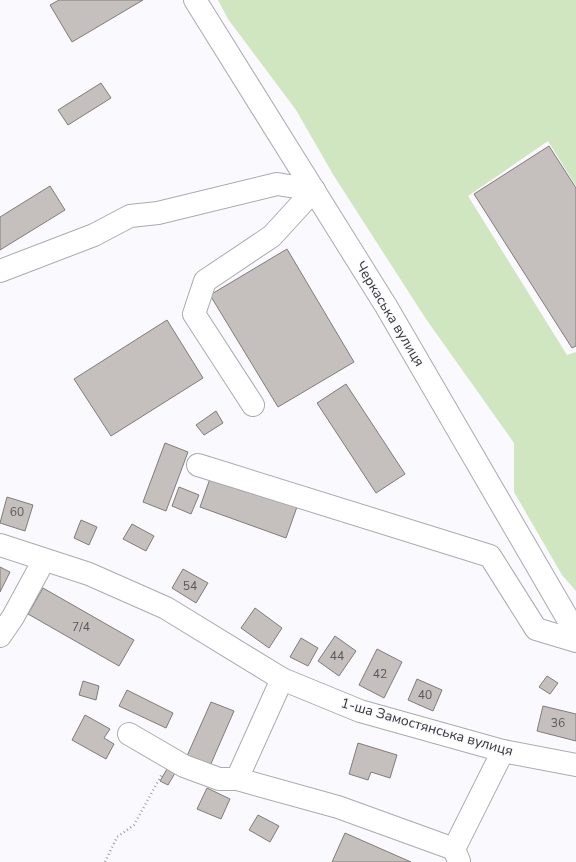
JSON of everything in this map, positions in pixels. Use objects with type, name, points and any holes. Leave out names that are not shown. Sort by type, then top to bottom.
[{"type":"street","name":"Черкаська вулиця","points":[[195,0],[386,306],[576,633]]},
{"type":"street","points":[[0,271],[94,235],[130,216],[158,213],[276,184],[314,190]]},
{"type":"street","points":[[253,405],[194,314],[205,281],[272,236],[314,190]]},
{"type":"street","points":[[198,465],[490,556],[536,629],[576,642]]},
{"type":"street","name":"1-ша Замостянська вулиця","points":[[0,545],[89,574],[166,608],[282,679],[360,711],[503,751],[576,765]]},
{"type":"street","points":[[0,636],[14,617],[44,560]]},
{"type":"street","points":[[237,779],[282,679]]},
{"type":"street","points":[[129,734],[184,766],[219,779],[237,779],[338,807],[457,855],[503,751]]},
{"type":"path","points":[[104,862],[117,837],[134,825],[170,758]]},
{"type":"green space","points":[[218,0],[576,0],[576,186],[548,141],[468,196],[567,355],[576,352],[576,591],[562,575],[514,492],[514,443],[426,319],[334,176],[296,110],[228,19]]},
{"type":"building","points":[[59,0],[143,0],[72,42],[50,5]]},
{"type":"building","points":[[101,83],[111,98],[68,125],[58,110]]},
{"type":"building","points":[[549,146],[576,188],[576,346],[572,348],[474,194]]},
{"type":"building","points":[[50,186],[65,210],[0,250],[0,217]]},
{"type":"building","points":[[287,249],[354,362],[278,407],[210,295]]},
{"type":"building","points":[[167,320],[203,378],[111,436],[74,379]]},
{"type":"building","points":[[346,384],[405,474],[376,493],[317,403]]},
{"type":"building","points":[[216,411],[223,423],[204,435],[196,425]]},
{"type":"building","points":[[165,443],[188,452],[166,511],[143,502]]},
{"type":"building","points":[[212,473],[298,504],[286,538],[200,507]]},
{"type":"building","points":[[179,487],[199,495],[191,514],[172,506]]},
{"type":"building","points":[[7,497],[33,505],[25,531],[0,523]]},
{"type":"building","points":[[81,520],[97,527],[89,545],[74,538]]},
{"type":"building","points":[[132,524],[154,536],[146,551],[123,539]]},
{"type":"building","points":[[0,567],[10,572],[0,592]]},
{"type":"building","points":[[183,569],[208,583],[196,603],[172,588]]},
{"type":"building","points":[[43,588],[134,640],[119,666],[28,614]]},
{"type":"building","points":[[255,608],[282,628],[269,648],[241,628]]},
{"type":"building","points":[[335,636],[356,651],[339,676],[318,661]]},
{"type":"building","points":[[301,638],[318,648],[308,666],[290,657]]},
{"type":"building","points":[[377,649],[402,662],[384,698],[359,685]]},
{"type":"building","points":[[547,676],[558,683],[550,694],[539,687]]},
{"type":"building","points":[[417,679],[442,690],[433,711],[408,700]]},
{"type":"building","points":[[83,681],[99,686],[96,700],[79,695]]},
{"type":"building","points":[[127,690],[173,713],[166,728],[119,706]]},
{"type":"building","points":[[211,702],[234,711],[210,766],[187,756]]},
{"type":"building","points":[[543,706],[576,714],[576,741],[537,731]]},
{"type":"building","points":[[85,715],[110,729],[104,738],[114,744],[106,759],[72,740]]},
{"type":"building","points":[[358,743],[397,755],[390,778],[371,772],[368,780],[349,774]]},
{"type":"building","points":[[167,769],[175,773],[168,785],[160,781]]},
{"type":"building","points":[[207,788],[230,799],[221,819],[197,809]]},
{"type":"building","points":[[258,815],[279,826],[270,842],[249,830]]},
{"type":"building","points":[[345,833],[411,862],[332,862]]}]
